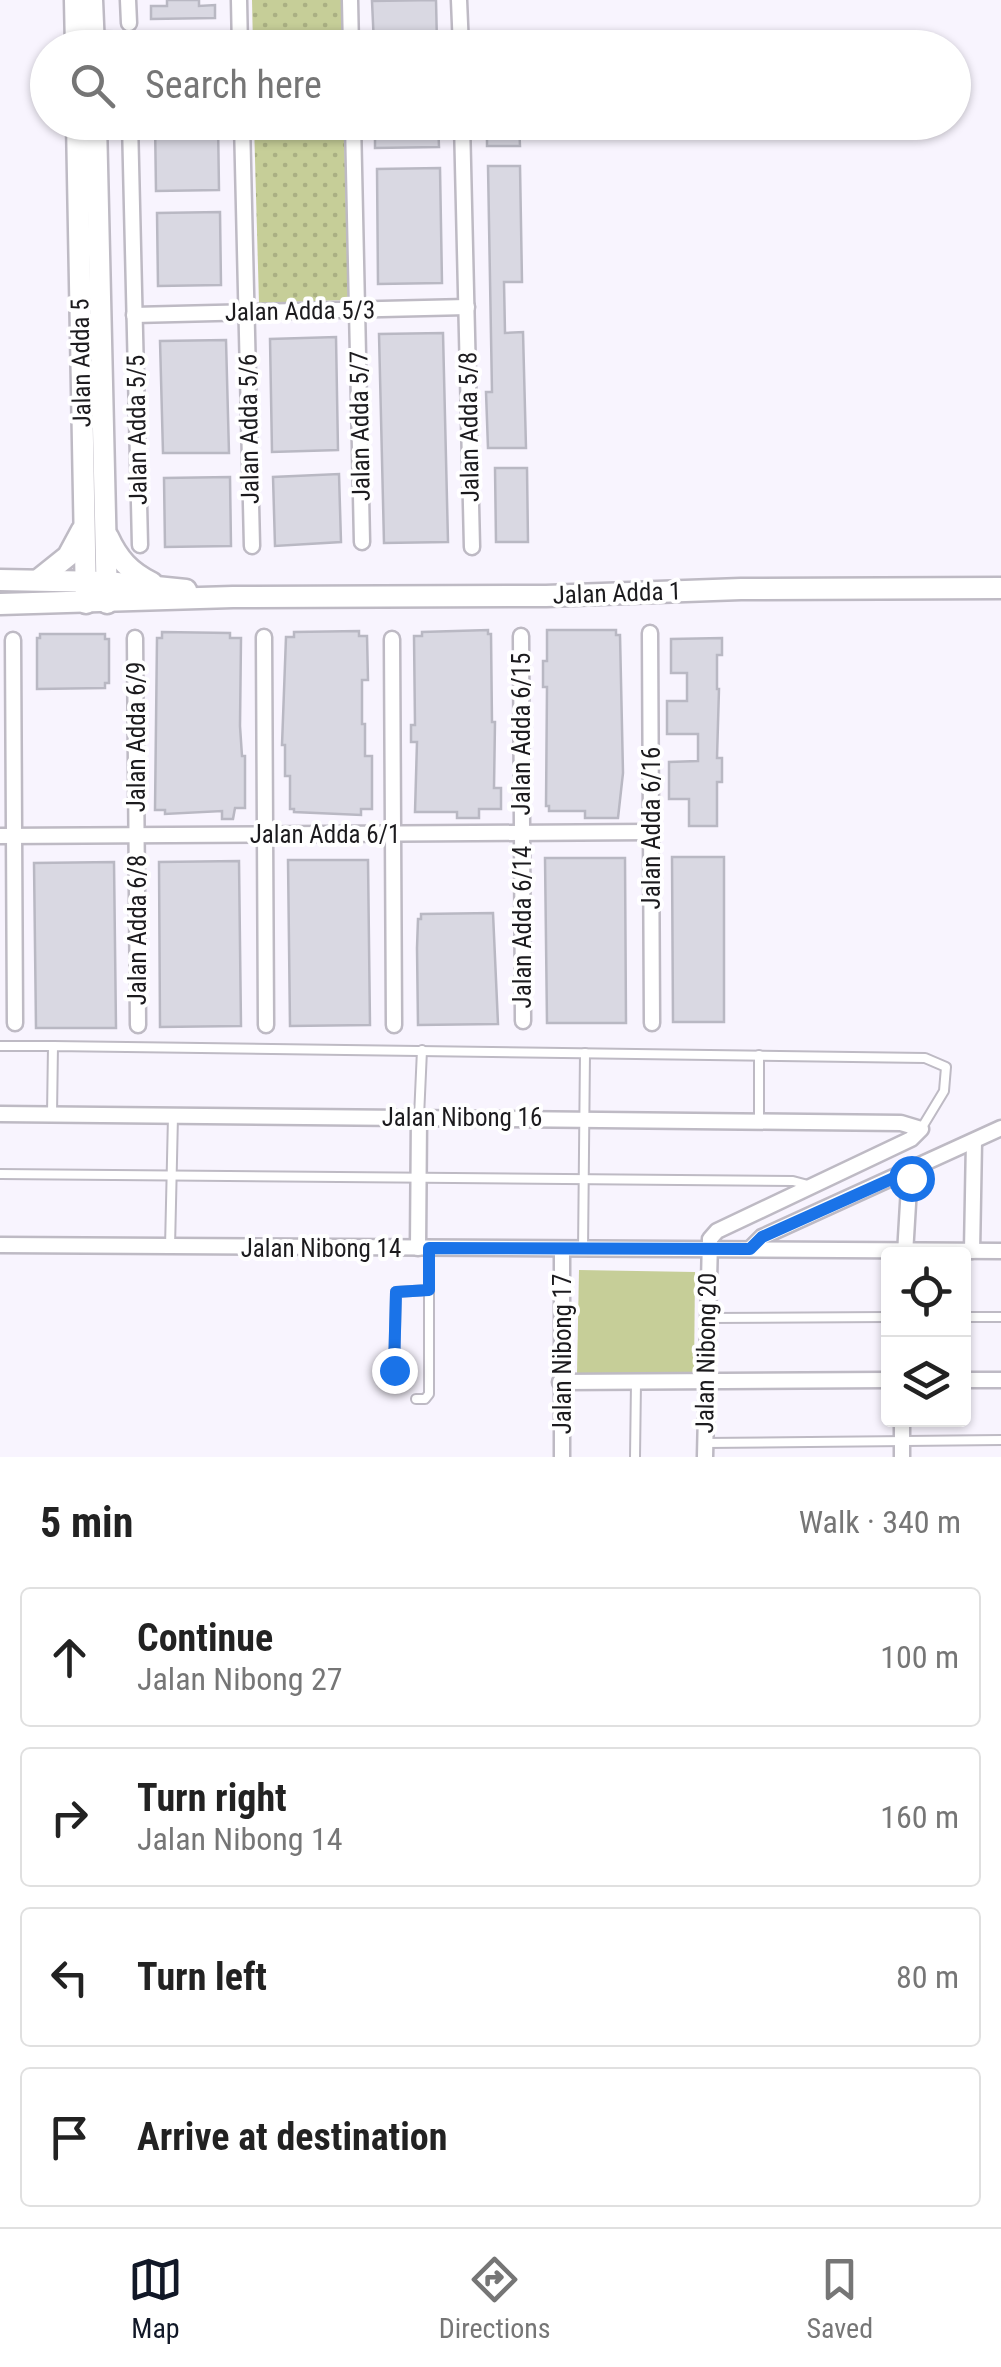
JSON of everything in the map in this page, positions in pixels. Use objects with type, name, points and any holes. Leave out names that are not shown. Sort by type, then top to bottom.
[{"type":"street","points":[[75,0],[82,30]]},
{"type":"street","points":[[87,30],[92,0]]},
{"type":"street","points":[[128,0],[128,23]]},
{"type":"street","points":[[239,0],[240,30]]},
{"type":"street","points":[[350,0],[351,30]]},
{"type":"street","points":[[460,0],[460,30]]},
{"type":"street","name":"Jalan Adda 5","points":[[78,140],[84,523],[97,592]]},
{"type":"street","name":"Jalan Adda 5","points":[[96,140],[106,530],[97,592]]},
{"type":"street","name":"Jalan Adda 5/5","points":[[130,140],[140,546]]},
{"type":"street","name":"Jalan Adda 5/6","points":[[242,140],[252,546]]},
{"type":"street","points":[[352,140],[357,310]]},
{"type":"street","name":"Jalan Adda 5/8","points":[[462,140],[472,547]]},
{"type":"street","name":"Jalan Adda 5/3","points":[[134,315],[466,307]]},
{"type":"street","name":"Jalan Adda 5/7","points":[[357,310],[362,542]]},
{"type":"street","points":[[38,580],[68,556],[84,523]]},
{"type":"street","points":[[106,530],[116,554],[132,572],[154,584]]},
{"type":"street","name":"Jalan Adda 1","points":[[0,580],[38,580],[97,592],[232,597],[1001,588]]},
{"type":"street","name":"Jalan Adda 1","points":[[0,604],[154,584],[232,597]]},
{"type":"street","name":"Jalan Adda 6/16","points":[[650,633],[652,1023]]},
{"type":"street","name":"Jalan Adda 6/15","points":[[520,636],[522,833]]},
{"type":"street","points":[[264,637],[266,1025]]},
{"type":"street","name":"Jalan Adda 6/9","points":[[135,638],[136,835]]},
{"type":"street","points":[[392,639],[394,1025]]},
{"type":"street","points":[[13,640],[7,836],[15,1023]]},
{"type":"street","name":"Jalan Adda 6/1","points":[[7,836],[651,832]]},
{"type":"street","name":"Jalan Adda 6/14","points":[[522,833],[523,1021]]},
{"type":"street","name":"Jalan Adda 6/8","points":[[136,835],[138,1025]]},
{"type":"street","name":"Jalan Nibong 16","points":[[0,1114],[902,1122],[922,1130]]},
{"type":"street","points":[[419,1117],[424,1248]]},
{"type":"street","points":[[750,1249],[762,1237],[1001,1128]]},
{"type":"street","points":[[708,1248],[717,1231],[902,1144],[922,1130]]},
{"type":"street","points":[[972,1251],[974,1141]]},
{"type":"street","points":[[905,1247],[909,1187],[916,1168]]},
{"type":"street","name":"Jalan Nibong 14","points":[[0,1245],[881,1252]]},
{"type":"street","name":"Jalan Nibong 20","points":[[705,1450],[708,1248]]},
{"type":"street","name":"Jalan Nibong 17","points":[[562,1250],[562,1457]]},
{"type":"street","name":"Jalan Nibong 14","points":[[972,1251],[1001,1251]]},
{"type":"street","points":[[560,1382],[881,1380]]},
{"type":"street","points":[[971,1380],[1001,1380]]},
{"type":"street","points":[[902,1427],[902,1457]]},
{"type":"lane","points":[[0,1046],[924,1058],[946,1067],[944,1092],[922,1130]]},
{"type":"lane","points":[[52,1114],[53,1046]]},
{"type":"lane","points":[[419,1117],[422,1050]]},
{"type":"lane","points":[[582,1250],[585,1052]]},
{"type":"lane","points":[[759,1054],[759,1122]]},
{"type":"lane","points":[[170,1248],[173,1116]]},
{"type":"lane","points":[[0,1174],[583,1178],[793,1181],[808,1185]]},
{"type":"lane","points":[[416,1399],[425,1399],[429,1394],[429,1290],[424,1248]]},
{"type":"lane","points":[[394,1370],[396,1292],[429,1290]]},
{"type":"lane","points":[[707,1318],[881,1317]]},
{"type":"lane","points":[[971,1317],[1001,1317]]},
{"type":"lane","points":[[635,1457],[636,1382]]},
{"type":"lane","points":[[705,1450],[902,1440],[1001,1440]]},
{"type":"green space","points":[[252,0],[341,0],[342,30],[253,30]]},
{"type":"green space","points":[[254,140],[344,140],[348,300],[259,303]]},
{"type":"green space","points":[[579,1270],[695,1272],[694,1375],[577,1373]]},
{"type":"building","points":[[167,0],[199,0],[199,6],[215,5],[215,18],[151,19],[151,6],[167,6]]},
{"type":"building","points":[[436,0],[437,30],[373,30],[372,1]]},
{"type":"building","points":[[155,140],[218,140],[219,190],[156,191]]},
{"type":"building","points":[[375,140],[439,140],[439,147],[375,148]]},
{"type":"building","points":[[487,140],[520,140],[520,146],[487,146]]},
{"type":"building","points":[[488,166],[520,166],[522,282],[504,282],[505,333],[523,332],[526,448],[488,448],[486,392],[492,392]]},
{"type":"building","points":[[440,168],[442,283],[378,284],[377,169]]},
{"type":"building","points":[[220,212],[221,285],[158,286],[157,213]]},
{"type":"building","points":[[443,333],[448,542],[384,543],[379,334]]},
{"type":"building","points":[[336,337],[338,450],[272,452],[270,339]]},
{"type":"building","points":[[226,340],[229,453],[163,453],[160,341]]},
{"type":"building","points":[[495,468],[527,468],[528,542],[496,542]]},
{"type":"building","points":[[339,474],[341,542],[275,546],[273,477]]},
{"type":"building","points":[[230,477],[231,546],[165,547],[164,478]]},
{"type":"building","points":[[488,630],[495,722],[494,788],[501,788],[501,809],[479,809],[479,818],[457,818],[457,812],[415,812],[417,742],[411,742],[411,725],[415,725],[414,636],[422,636],[422,632]]},
{"type":"building","points":[[547,630],[616,630],[616,635],[620,635],[623,773],[618,818],[585,818],[585,811],[549,811],[546,806],[547,687],[543,687],[543,661],[547,661]]},
{"type":"building","points":[[359,631],[359,636],[367,636],[368,680],[362,680],[362,724],[365,756],[372,756],[372,809],[361,809],[361,815],[294,812],[290,809],[290,776],[285,776],[282,745],[286,637],[294,637],[294,632]]},
{"type":"building","points":[[162,632],[230,633],[230,638],[241,638],[240,726],[245,756],[245,808],[235,808],[233,819],[222,819],[222,811],[165,814],[165,810],[155,810],[157,638],[162,638]]},
{"type":"building","points":[[40,634],[105,634],[105,639],[109,639],[109,683],[105,683],[105,688],[37,689]]},
{"type":"building","points":[[722,638],[722,655],[717,655],[717,758],[722,758],[722,782],[717,782],[717,826],[689,826],[689,799],[669,799],[669,762],[698,761],[698,734],[667,734],[667,701],[687,701],[687,673],[671,673],[671,639]]},
{"type":"building","points":[[672,857],[724,857],[724,1022],[673,1022]]},
{"type":"building","points":[[545,858],[625,858],[626,1023],[547,1023]]},
{"type":"building","points":[[288,860],[368,860],[370,1025],[290,1026]]},
{"type":"building","points":[[239,861],[241,1026],[160,1027],[159,862]]},
{"type":"building","points":[[114,862],[116,1028],[36,1028],[34,863]]},
{"type":"building","points":[[493,913],[498,1024],[418,1025],[417,948],[421,914]]},
{"type":"route","points":[[394,1370],[396,1292],[429,1290],[429,1248],[750,1249],[762,1237],[916,1168],[911,1178]]}]
